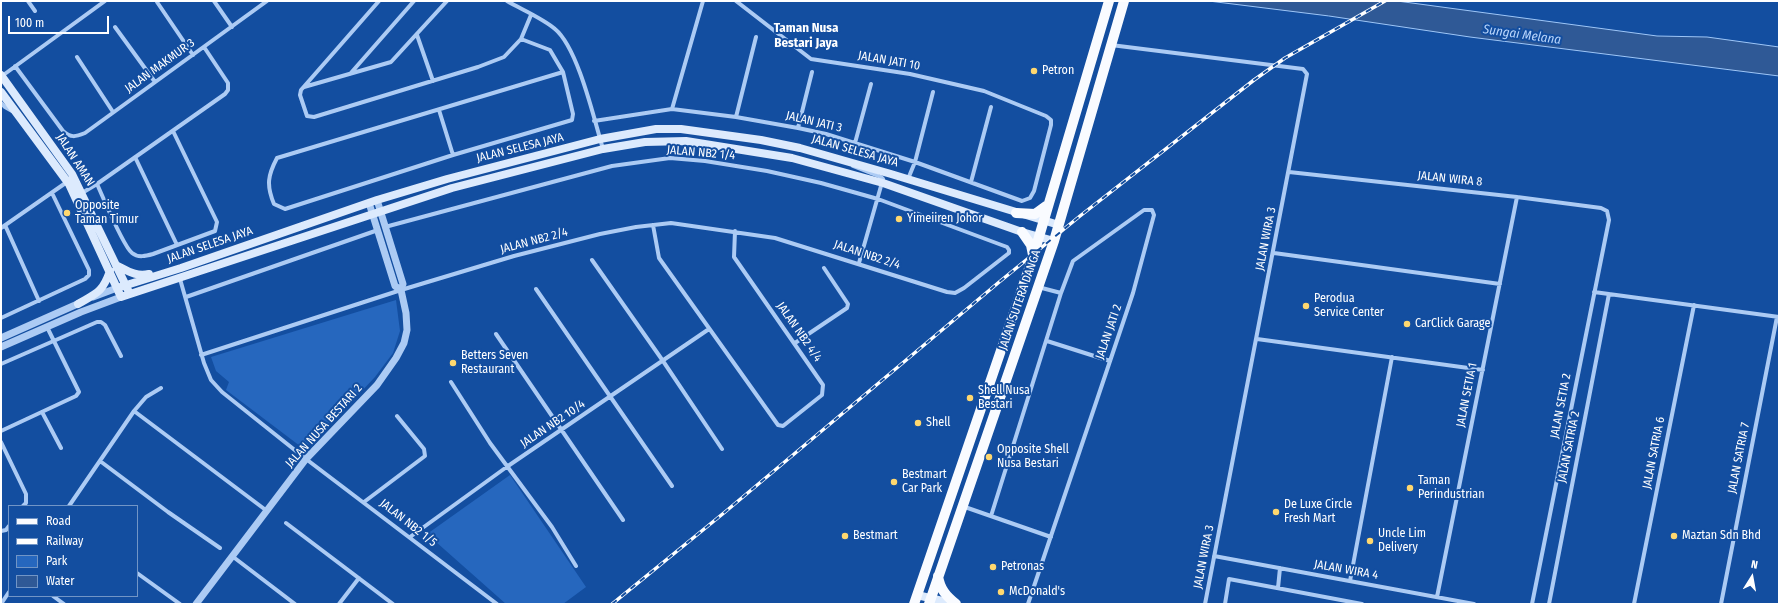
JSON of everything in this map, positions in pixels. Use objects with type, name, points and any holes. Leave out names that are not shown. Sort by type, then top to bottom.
[{"type":"main road","name":"JALAN SUTERA DANGA","points":[[915,599],[1033,257],[1046,206],[1109,1]]},
{"type":"main road","name":"JALAN SUTERA DANGA","points":[[930,601],[1059,226],[1123,3]]},
{"type":"main road","name":"JALAN AMAN","points":[[1,76],[72,174],[130,294]]},
{"type":"main road","name":"JALAN AMAN","points":[[1,92],[67,182],[122,297]]},
{"type":"main road","name":"JALAN SELESA JAYA","points":[[117,288],[181,268],[373,201],[447,179],[600,139],[656,129],[681,129],[800,148],[908,179],[1059,226]]},
{"type":"main road","name":"JALAN SELESA JAYA","points":[[122,297],[452,188],[603,148],[645,142],[686,141],[792,158],[882,183],[1022,232],[1054,241]]},
{"type":"main road","points":[[1016,213],[1035,214],[1046,206]]},
{"type":"main road","points":[[1022,232],[1031,245],[1033,257]]},
{"type":"main road","points":[[116,265],[134,275],[142,276],[181,268]]},
{"type":"main road","points":[[78,304],[104,287],[110,271]]},
{"type":"main road","points":[[938,576],[940,587],[946,596],[956,604]]},
{"type":"main road","points":[[915,599],[956,604]]},
{"type":"street","points":[[28,1],[35,11]]},
{"type":"street","points":[[1,76],[105,1]]},
{"type":"street","points":[[214,1],[232,26]]},
{"type":"street","name":"JALAN MAKMUR 3","points":[[16,66],[63,131],[68,136],[77,137],[85,133],[267,1]]},
{"type":"street","points":[[380,1],[301,90],[300,95],[307,116],[310,117],[433,81],[504,57],[521,39],[531,15]]},
{"type":"street","points":[[350,74],[414,1]]},
{"type":"street","points":[[304,87],[391,62],[447,1]]},
{"type":"street","points":[[507,1],[556,29],[570,49],[578,67],[603,148]]},
{"type":"street","points":[[672,109],[703,1]]},
{"type":"street","name":"JALAN JATI 10","points":[[736,1],[811,59],[910,74],[984,91],[1039,113],[1051,120],[1034,191],[1030,198],[1022,201]]},
{"type":"street","points":[[157,2],[192,55]]},
{"type":"street","points":[[115,27],[155,82]]},
{"type":"street","points":[[416,35],[433,81]]},
{"type":"street","points":[[736,117],[756,37]]},
{"type":"street","points":[[521,39],[550,50],[563,72],[572,108],[572,120],[453,155],[285,209],[274,204],[268,191],[269,173],[277,158],[563,72]]},
{"type":"street","name":"JALAN WIRA 3","points":[[1111,45],[1303,70],[1307,74],[1274,253],[1205,604]]},
{"type":"street","points":[[82,192],[97,184],[228,90],[228,82],[204,47]]},
{"type":"street","points":[[77,57],[113,112]]},
{"type":"street","points":[[798,128],[812,72]]},
{"type":"street","points":[[855,143],[871,84]]},
{"type":"street","points":[[908,179],[915,162],[933,92]]},
{"type":"street","points":[[1,102],[5,107],[16,112]]},
{"type":"street","points":[[971,182],[991,107]]},
{"type":"street","name":"JALAN JATI 3","points":[[594,121],[672,109],[736,117],[798,128],[826,134],[915,162],[1022,201]]},
{"type":"street","points":[[439,110],[453,155]]},
{"type":"street","points":[[97,184],[131,253],[146,256],[210,233],[217,228],[217,222],[173,130]]},
{"type":"street","points":[[135,157],[177,245]]},
{"type":"street","name":"JALAN NB2 1/4","points":[[385,227],[612,166],[670,158],[705,162],[767,171],[821,183],[878,199],[1007,247],[1009,253],[964,288],[955,293]]},
{"type":"street","points":[[844,160],[858,169],[881,177],[882,183],[859,263]]},
{"type":"street","name":"JALAN WIRA 8","points":[[1289,172],[1517,197],[1601,208],[1607,211]]},
{"type":"street","points":[[39,301],[3,227],[67,182]]},
{"type":"street","points":[[1,318],[85,279],[89,275],[89,270],[52,193]]},
{"type":"street","name":"JALAN SETIA 1","points":[[1437,597],[1517,197]]},
{"type":"street","name":"JALAN NUSA BESTARI 2","points":[[196,604],[306,459],[377,385],[396,358],[404,343],[407,330],[406,312],[401,290],[403,284],[385,227],[377,213],[373,201]]},
{"type":"street","name":"JALAN JATI 2","points":[[1028,604],[1133,293],[1154,215],[1152,210],[1144,210],[1073,261],[1061,293]]},
{"type":"street","name":"JALAN SETIA 2","points":[[1532,604],[1608,220],[1607,211]]},
{"type":"street","name":"JALAN NUSA BESTARI 2","points":[[377,213],[378,230],[395,286],[401,290]]},
{"type":"street","name":"JALAN NB2 2/4","points":[[201,355],[401,290],[514,256],[600,234],[671,223],[735,231],[775,238],[859,263],[947,292],[955,293]]},
{"type":"street","points":[[653,225],[659,258],[709,329]]},
{"type":"street","points":[[186,297],[378,230]]},
{"type":"street","name":"JALAN NB2 4/4","points":[[709,329],[778,425],[785,426],[822,395],[824,390],[823,385],[734,257],[735,231]]},
{"type":"street","points":[[1274,253],[1500,284]]},
{"type":"street","points":[[592,260],[663,361],[722,449]]},
{"type":"street","points":[[795,343],[847,308],[848,304],[824,268]]},
{"type":"street","points":[[180,279],[201,355]]},
{"type":"street","points":[[991,516],[1061,293],[1038,286]]},
{"type":"street","name":"JALAN SELESA JAYA","points":[[1,338],[117,288]]},
{"type":"street","points":[[536,289],[612,396],[672,486]]},
{"type":"street","points":[[1594,292],[1778,317]]},
{"type":"street","name":"JALAN SATRIA 2","points":[[1549,604],[1609,294]]},
{"type":"street","name":"JALAN SELESA JAYA","points":[[1,347],[122,297]]},
{"type":"street","name":"JALAN SATRIA 6","points":[[1634,604],[1694,305]]},
{"type":"street","name":"JALAN SATRIA 7","points":[[1721,604],[1778,317]]},
{"type":"street","points":[[1,364],[97,322],[101,322],[105,325],[121,356]]},
{"type":"street","points":[[1,431],[76,396],[79,392],[47,327]]},
{"type":"street","name":"JALAN NB2 10/4","points":[[410,537],[508,466],[709,329]]},
{"type":"street","points":[[496,334],[623,520]]},
{"type":"street","points":[[1257,339],[1483,370]]},
{"type":"street","points":[[1047,341],[1110,361]]},
{"type":"street","name":"JALAN NB2 1/5","points":[[201,355],[210,380],[222,392],[306,459],[497,604]]},
{"type":"street","points":[[1350,581],[1392,357]]},
{"type":"street","points":[[451,382],[490,443],[552,527],[576,566]]},
{"type":"street","points":[[70,505],[134,411],[146,397],[162,388]]},
{"type":"street","points":[[134,411],[267,510]]},
{"type":"street","points":[[42,412],[61,448]]},
{"type":"street","points":[[364,502],[425,456],[424,449],[397,416]]},
{"type":"street","points":[[1,442],[26,494],[23,505]]},
{"type":"street","points":[[100,461],[168,512],[220,548]]},
{"type":"street","points":[[962,506],[1051,537]]},
{"type":"street","points":[[286,523],[393,604]]},
{"type":"street","points":[[232,556],[296,604]]},
{"type":"street","name":"JALAN WIRA 4","points":[[1214,556],[1474,604]]},
{"type":"street","points":[[1278,588],[1280,568]]},
{"type":"street","points":[[138,574],[180,604]]},
{"type":"street","points":[[339,604],[359,578]]},
{"type":"street","points":[[1224,604],[1229,578],[1362,604]]},
{"type":"street","points":[[1,604],[8,594]]},
{"type":"street","points":[[54,597],[64,604]]},
{"type":"green space","points":[[396,300],[400,331],[393,353],[375,377],[312,444],[300,446],[226,390],[229,382],[216,371],[211,357]]},
{"type":"green space","points":[[510,475],[586,587],[563,604],[506,604],[427,534]]},
{"type":"water","name":"Sungai Melana","points":[[1209,1],[1397,1],[1657,36],[1707,37],[1779,47],[1779,76],[1470,37],[1329,16]]},
{"type":"railway","points":[[612,604],[725,512],[1080,216],[1254,80],[1285,58],[1385,1]]},
{"type":"place","name":"Petron","points":[[1034,71]]},
{"type":"place","name":"Opposite Taman Timur","points":[[67,213]]},
{"type":"place","name":"Yimeiiren Johor","points":[[899,219]]},
{"type":"place","name":"Perodua Service Center","points":[[1306,306]]},
{"type":"place","name":"CarClick Garage","points":[[1407,324]]},
{"type":"place","name":"Betters Seven Restaurant","points":[[453,363]]},
{"type":"place","name":"Shell Nusa Bestari","points":[[970,398]]},
{"type":"place","name":"Shell","points":[[918,423]]},
{"type":"place","name":"Opposite Shell Nusa Bestari","points":[[989,457]]},
{"type":"place","name":"Bestmart Car Park","points":[[894,482]]},
{"type":"place","name":"Taman Perindustrian","points":[[1410,488]]},
{"type":"place","name":"De Luxe Circle Fresh Mart","points":[[1276,512]]},
{"type":"place","name":"Bestmart","points":[[845,536]]},
{"type":"place","name":"Maztan Sdn Bhd","points":[[1674,536]]},
{"type":"place","name":"Uncle Lim Delivery","points":[[1370,541]]},
{"type":"place","name":"Petronas","points":[[993,567]]},
{"type":"place","name":"McDonald's","points":[[1001,592]]},
{"type":"district","name":"Taman Nusa Bestari Jaya","points":[[806,36]]}]
